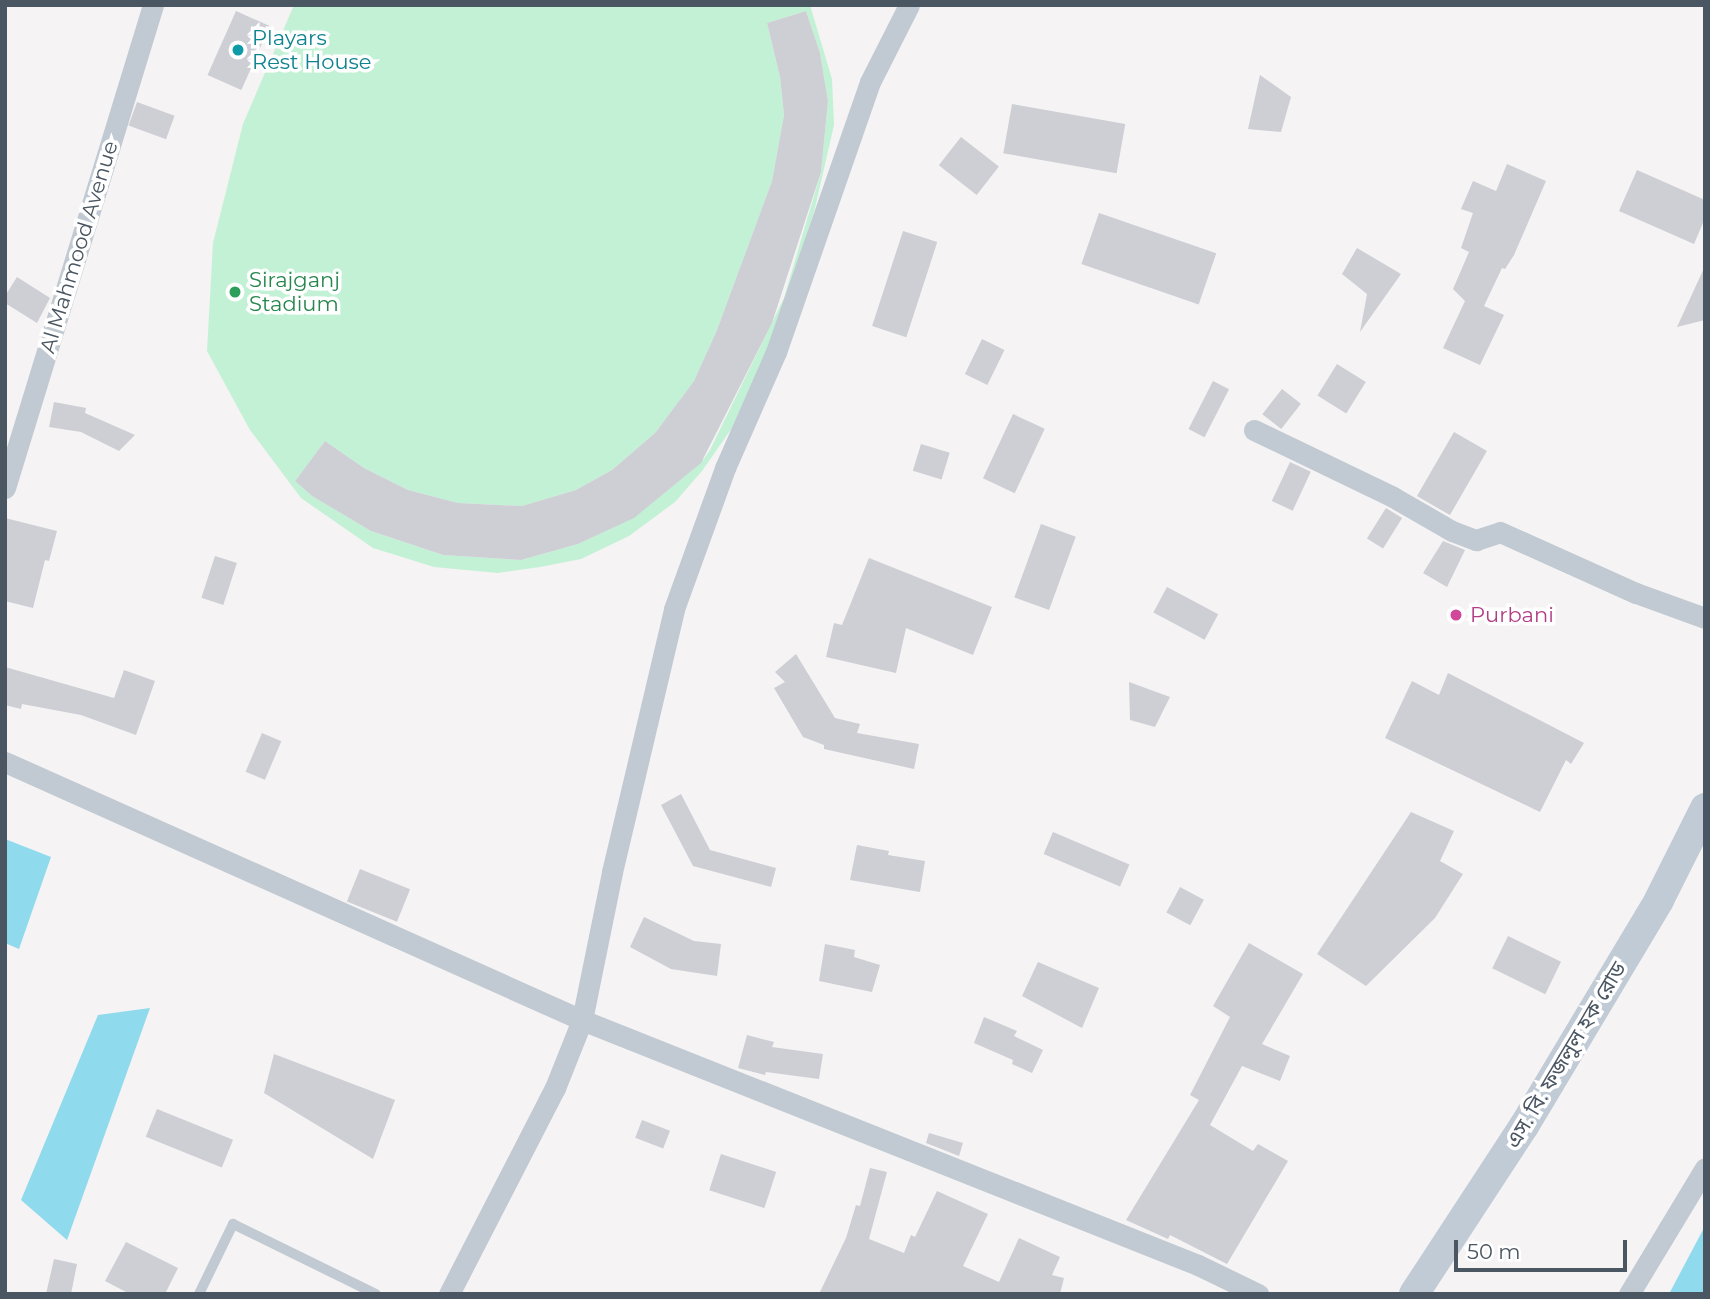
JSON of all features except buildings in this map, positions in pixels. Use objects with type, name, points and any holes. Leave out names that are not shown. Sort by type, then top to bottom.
[{"type":"main road","name":"এস. বি. ফজলুল হক রোড","points":[[1414,1294],[1524,1126],[1659,900],[1702,821]]},
{"type":"street","name":"Al Mahmood Avenue","points":[[5,488],[153,5]]},
{"type":"street","points":[[449,1294],[555,1088],[582,1020],[612,872],[674,609],[725,468],[776,352],[870,82],[909,5]]},
{"type":"street","points":[[1254,430],[1393,497],[1452,531],[1476,540],[1500,532],[1626,589],[1705,618]]},
{"type":"street","points":[[5,762],[582,1020],[1198,1265],[1258,1294]]},
{"type":"street","points":[[1629,1294],[1705,1168]]},
{"type":"lane","points":[[199,1294],[233,1224],[376,1294]]},
{"type":"green space","points":[[294,5],[810,5],[832,79],[834,125],[815,208],[780,321],[732,428],[702,471],[675,502],[629,536],[581,559],[498,573],[434,567],[373,548],[301,498],[250,430],[207,351],[213,243],[243,124]],"holes":[[[806,11],[820,53],[828,101],[821,172],[784,298],[710,450],[703,460],[697,452],[691,471],[633,518],[578,544],[521,560],[443,555],[371,531],[312,496],[295,481],[325,441],[364,468],[408,490],[458,503],[522,506],[576,490],[612,470],[655,433],[694,381],[717,330],[772,181],[784,115],[780,77],[767,23]]]},
{"type":"water","points":[[5,839],[51,857],[19,949],[5,943]]},
{"type":"water","points":[[150,1008],[67,1240],[21,1200],[98,1015]]},
{"type":"water","points":[[1705,1226],[1705,1294],[1669,1294]]},
{"type":"place","name":"Playars Rest House","points":[[238,50]]},
{"type":"place","name":"Sirajganj Stadium","points":[[235,292]]},
{"type":"place","name":"Purbani","points":[[1456,615]]}]
